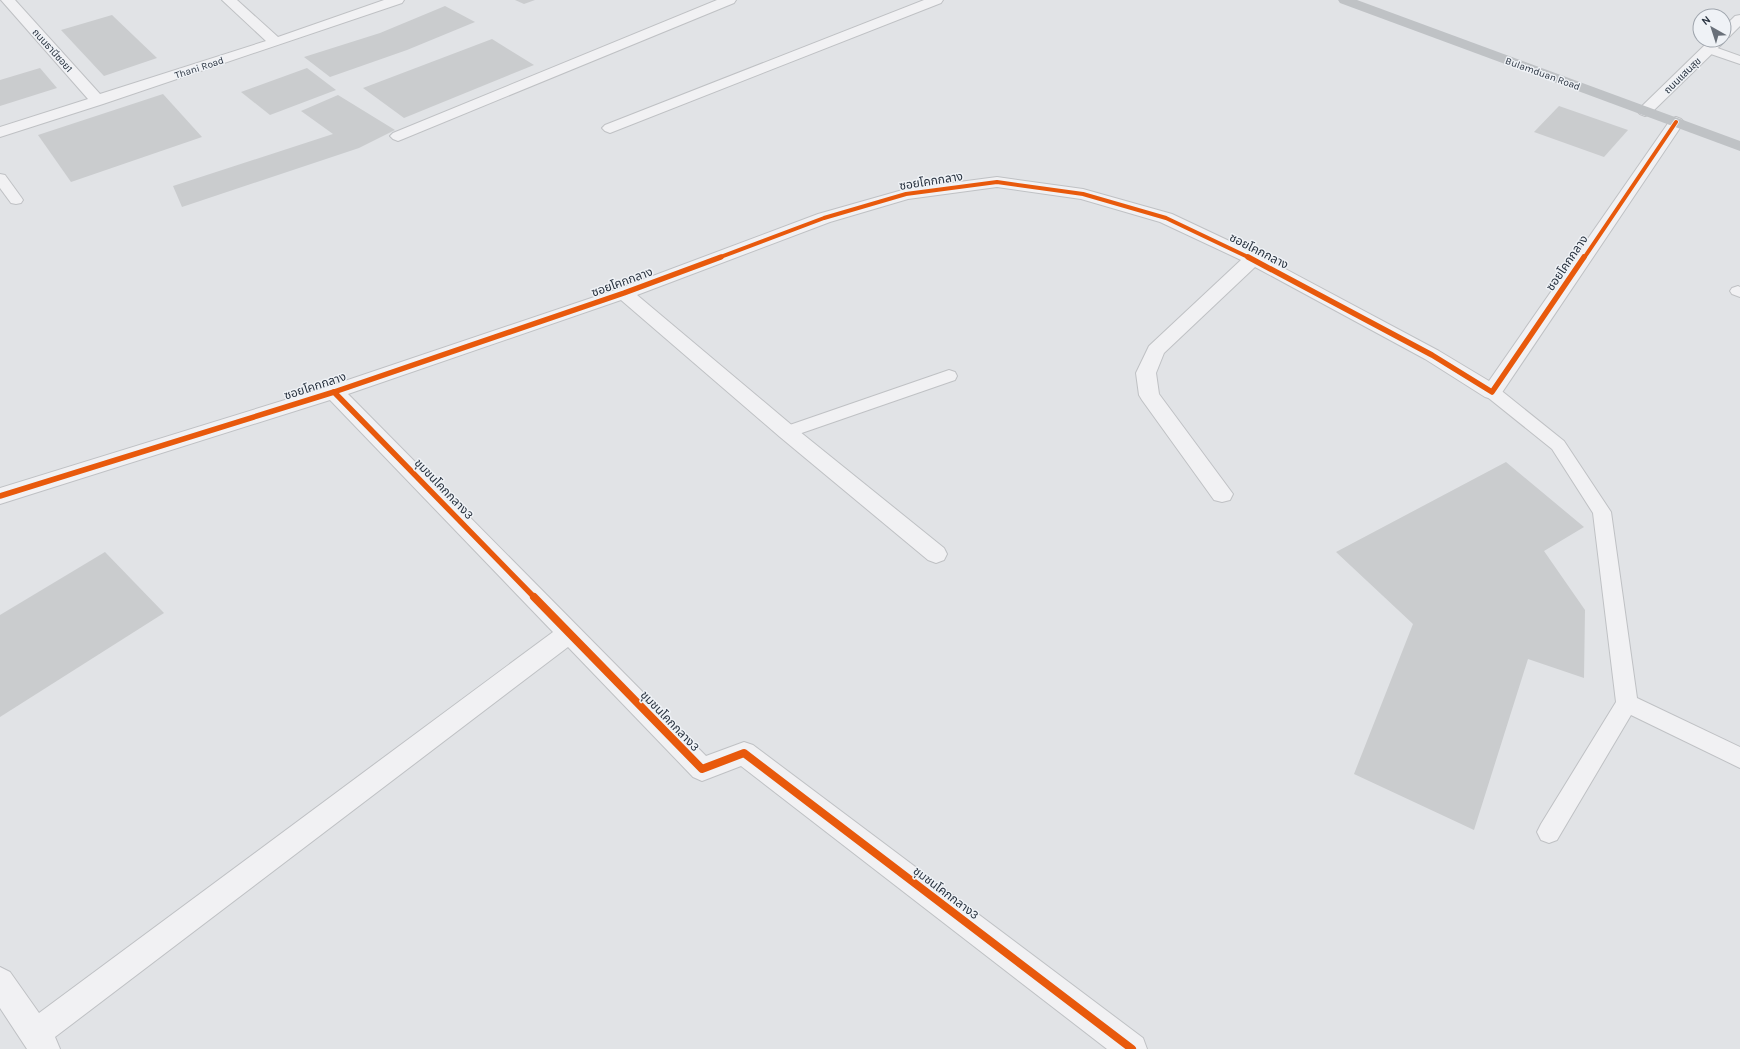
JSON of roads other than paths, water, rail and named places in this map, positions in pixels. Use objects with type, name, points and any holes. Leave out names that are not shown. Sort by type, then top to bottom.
[{"type":"street","points":[[229,0],[276,42]]},
{"type":"street","name":"Thani Road","points":[[0,132],[276,42],[397,0]]},
{"type":"street","points":[[398,136],[729,0]]},
{"type":"street","points":[[610,128],[936,0]]},
{"type":"street","name":"Bulamduan Road","points":[[1345,0],[1740,146]]},
{"type":"street","name":"ถนนธานีซอย1","points":[[14,2],[98,101]]},
{"type":"street","points":[[1732,26],[1740,19]]},
{"type":"street","name":"ถนนแสนสุข","points":[[1645,111],[1710,48]]},
{"type":"street","name":"ซอยโคกกลาง","points":[[0,496],[334,392],[624,293],[832,216],[906,194],[997,182],[1083,194],[1166,218],[1253,259],[1432,355],[1492,392],[1676,122]]},
{"type":"street","points":[[1222,494],[1149,395],[1146,373],[1156,350],[1253,259]]},
{"type":"street","points":[[624,293],[787,432],[936,554]]},
{"type":"street","name":"ชุมชนโคกกลาง3","points":[[334,392],[702,770],[744,752],[1132,1049]]},
{"type":"street","points":[[0,982],[40,1042],[569,633]]},
{"type":"lane","points":[[1718,48],[1740,60]]},
{"type":"lane","points":[[0,178],[16,200]]},
{"type":"lane","points":[[787,432],[949,376]]},
{"type":"lane","points":[[1492,392],[1558,445],[1602,512],[1627,703],[1549,832]]},
{"type":"lane","points":[[1627,703],[1740,758]]}]
